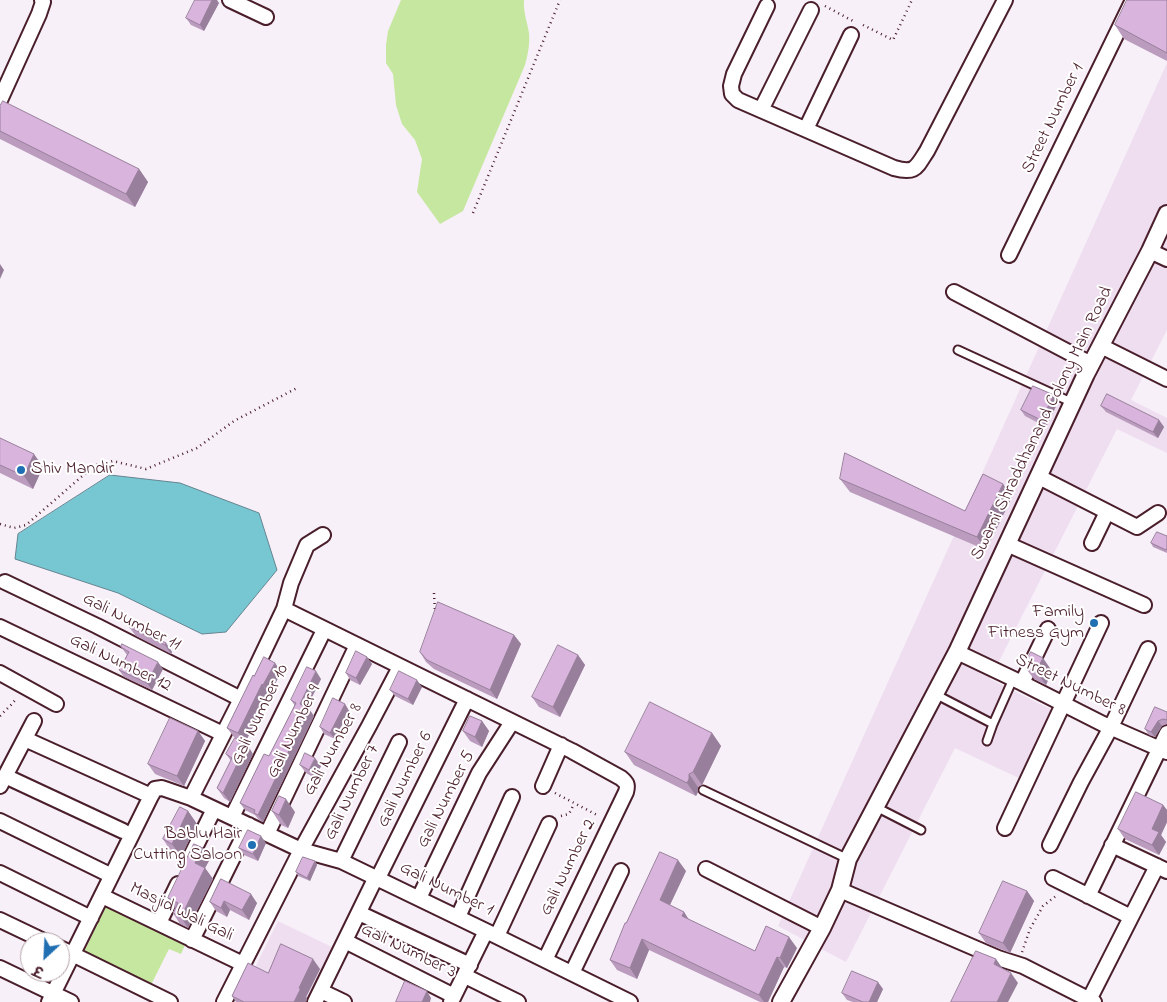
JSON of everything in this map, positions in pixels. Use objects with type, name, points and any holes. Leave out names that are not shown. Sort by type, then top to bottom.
[{"type":"street","points":[[0,100],[40,14],[42,0]]},
{"type":"street","points":[[230,0],[266,17]]},
{"type":"street","points":[[768,6],[734,74],[731,86],[732,94],[738,100],[906,172],[914,169],[926,151],[1005,0]]},
{"type":"street","name":"Street Number 1","points":[[1009,255],[1132,0]]},
{"type":"street","points":[[761,110],[815,7]]},
{"type":"street","points":[[806,129],[851,35]]},
{"type":"street","name":"Swami Shraddhanand Colony Main Road","points":[[781,1002],[822,928],[840,890],[848,860],[957,652],[1092,364],[1150,252],[1167,214]]},
{"type":"street","points":[[1150,252],[1167,259]]},
{"type":"street","points":[[954,292],[1092,364]]},
{"type":"street","points":[[1101,346],[1167,379]]},
{"type":"street","points":[[1038,477],[1137,527],[1158,514]]},
{"type":"street","points":[[1092,544],[1107,512]]},
{"type":"street","points":[[191,798],[284,609],[291,583],[308,545],[323,535]]},
{"type":"street","points":[[1008,544],[1144,605]]},
{"type":"street","name":"Gali Number 11","points":[[5,582],[241,699]]},
{"type":"street","points":[[284,609],[561,746],[543,786]]},
{"type":"street","points":[[1005,828],[1101,623]]},
{"type":"street","name":"Gali Number 12","points":[[0,627],[223,734]]},
{"type":"street","points":[[1017,681],[1048,629]]},
{"type":"street","name":"Gali Number 10","points":[[232,817],[324,630]]},
{"type":"street","name":"Gali Number 9","points":[[267,834],[357,646]]},
{"type":"street","points":[[1050,845],[1111,727],[1148,648]]},
{"type":"street","name":"Street Number 8","points":[[957,652],[1163,751]]},
{"type":"street","name":"Gali Number 8","points":[[224,1002],[301,850],[400,666]]},
{"type":"street","points":[[0,673],[56,704]]},
{"type":"street","name":"Gali Number 6","points":[[318,996],[467,699]]},
{"type":"street","points":[[34,721],[2,781],[123,831]]},
{"type":"street","name":"Gali Number 5","points":[[419,898],[479,773],[512,722]]},
{"type":"street","points":[[1088,896],[1112,844],[1163,751],[1167,733]]},
{"type":"street","points":[[25,739],[151,796],[91,918],[70,946]]},
{"type":"street","name":"Gali Number 7","points":[[341,861],[399,742]]},
{"type":"street","name":"Gali Number 2","points":[[545,960],[627,787],[622,778],[561,746]]},
{"type":"street","name":"Gali Number 1","points":[[151,796],[155,789],[162,788],[191,798],[301,850],[341,861],[492,933],[630,1002]]},
{"type":"street","points":[[458,917],[512,797]]},
{"type":"street","points":[[159,923],[214,809]]},
{"type":"street","points":[[0,822],[106,873]]},
{"type":"street","points":[[453,999],[467,971],[492,933],[549,824]]},
{"type":"street","points":[[192,940],[249,825]]},
{"type":"street","points":[[840,890],[998,958],[1023,966],[1092,1001],[1132,917],[1162,869],[1112,844]]},
{"type":"street","points":[[706,869],[822,928]]},
{"type":"street","points":[[572,973],[621,871]]},
{"type":"street","points":[[0,873],[91,918]]},
{"type":"street","points":[[1052,878],[1132,917]]},
{"type":"street","name":"Masjid Wali Gali","points":[[102,896],[243,964]]},
{"type":"street","points":[[359,913],[467,971],[518,1002]]},
{"type":"street","points":[[0,920],[25,932]]},
{"type":"street","name":"Gali Number 3","points":[[345,941],[453,999]]},
{"type":"street","points":[[70,953],[170,1002]]},
{"type":"street","points":[[0,968],[51,998],[71,1002]]},
{"type":"street","points":[[51,998],[56,982]]},
{"type":"street","points":[[318,996],[344,1002]]},
{"type":"lane","points":[[958,350],[1073,404]]},
{"type":"lane","points":[[987,741],[993,724],[1017,681]]},
{"type":"lane","points":[[935,694],[993,724]]},
{"type":"lane","points":[[703,790],[848,860]]},
{"type":"lane","points":[[876,807],[921,830]]},
{"type":"path","points":[[473,213],[560,0]]},
{"type":"path","points":[[815,7],[893,40],[912,0]]},
{"type":"path","points":[[1,525],[14,528],[26,525],[95,465],[113,461],[146,469],[197,448],[234,421],[297,388]]},
{"type":"path","points":[[434,593],[435,617]]},
{"type":"path","points":[[0,716],[12,704],[24,686]]},
{"type":"path","points":[[543,786],[611,822]]},
{"type":"path","points":[[549,824],[553,817],[569,814],[574,804]]},
{"type":"path","points":[[1023,966],[1021,954],[1030,929],[1043,906],[1069,886]]},
{"type":"shaded area","points":[[1167,63],[1167,330],[1131,400],[1167,418],[1167,453],[1117,429],[990,679],[1056,712],[1023,780],[955,748],[846,962],[778,926]]},
{"type":"shaded area","points":[[278,921],[336,949],[310,1002],[238,1002]]},
{"type":"green space","points":[[401,0],[524,0],[529,33],[525,65],[463,211],[440,224],[417,192],[422,159],[415,140],[402,124],[396,105],[393,74],[386,63],[388,31]]},
{"type":"green space","points":[[107,904],[186,943],[181,954],[169,949],[150,987],[83,954]]},
{"type":"water","points":[[110,475],[180,483],[259,513],[277,570],[226,632],[202,634],[118,593],[15,559],[18,534]]},
{"type":"building","points":[[195,0],[212,0],[200,25],[186,18]]},
{"type":"building","points":[[1127,0],[1167,0],[1167,53],[1115,25]]},
{"type":"building","points":[[3,101],[139,169],[126,194],[0,131],[0,106]]},
{"type":"building","points":[[1033,386],[1054,395],[1041,420],[1021,410]]},
{"type":"building","points":[[1107,394],[1159,420],[1153,432],[1101,406]]},
{"type":"building","points":[[0,438],[34,454],[24,476],[0,465]]},
{"type":"building","points":[[845,453],[965,511],[983,474],[1003,484],[977,537],[840,479]]},
{"type":"building","points":[[1157,532],[1167,536],[1166,550],[1151,543]]},
{"type":"building","points":[[438,602],[514,635],[490,690],[427,660],[420,652]]},
{"type":"building","points":[[130,625],[166,643],[165,645],[129,627]]},
{"type":"building","points":[[122,644],[158,662],[147,683],[119,670],[129,652],[121,647]]},
{"type":"building","points":[[558,645],[578,655],[553,707],[532,697]]},
{"type":"building","points":[[356,651],[367,657],[356,678],[346,673]]},
{"type":"building","points":[[1031,652],[1043,658],[1036,672],[1024,666]]},
{"type":"building","points":[[264,657],[275,663],[262,684],[238,733],[227,728]]},
{"type":"building","points":[[307,667],[316,671],[300,704],[309,709],[258,815],[254,813],[255,810],[240,803],[264,754],[269,756],[296,703],[291,700]]},
{"type":"building","points":[[399,671],[417,680],[408,699],[390,690]]},
{"type":"building","points":[[333,698],[345,704],[330,733],[320,727]]},
{"type":"building","points":[[650,702],[712,733],[693,772],[689,774],[687,783],[625,752]]},
{"type":"building","points":[[1155,707],[1167,712],[1167,720],[1158,721],[1151,732],[1145,729]]},
{"type":"building","points":[[470,716],[482,721],[475,737],[463,731]]},
{"type":"building","points":[[170,718],[198,731],[177,776],[148,764]]},
{"type":"building","points":[[235,738],[247,744],[223,793],[217,788],[232,758],[226,754]]},
{"type":"building","points":[[305,753],[315,758],[309,770],[300,765]]},
{"type":"building","points":[[1136,792],[1163,805],[1152,829],[1159,832],[1152,845],[1118,829]]},
{"type":"building","points":[[279,796],[286,799],[279,815],[272,811]]},
{"type":"building","points":[[180,807],[188,811],[172,844],[163,839]]},
{"type":"building","points":[[248,830],[261,836],[253,854],[239,848]]},
{"type":"building","points":[[194,844],[203,848],[195,863],[205,868],[181,917],[173,913],[178,903],[168,898]]},
{"type":"building","points":[[660,852],[678,860],[660,900],[684,912],[682,916],[755,951],[766,926],[789,937],[780,958],[777,957],[759,995],[642,939],[630,968],[610,960],[625,923]]},
{"type":"building","points":[[303,857],[315,861],[307,878],[296,872]]},
{"type":"building","points":[[221,879],[251,894],[242,910],[224,901],[221,908],[210,902]]},
{"type":"building","points":[[1003,881],[1027,891],[1003,943],[979,933]]},
{"type":"building","points":[[281,944],[313,959],[294,1002],[244,1002],[232,996],[248,963],[268,973]]},
{"type":"building","points":[[976,951],[996,959],[994,964],[1011,973],[997,1002],[951,1002]]},
{"type":"building","points":[[852,971],[878,982],[869,1002],[863,1002],[842,993]]},
{"type":"building","points":[[405,981],[427,991],[422,1002],[396,1002]]},
{"type":"place","name":"Shiv Mandir","points":[[21,470]]},
{"type":"place","name":"Family Fitness Gym","points":[[1094,623]]},
{"type":"place","name":"Bablu Hair Cutting Saloon","points":[[252,845]]}]
